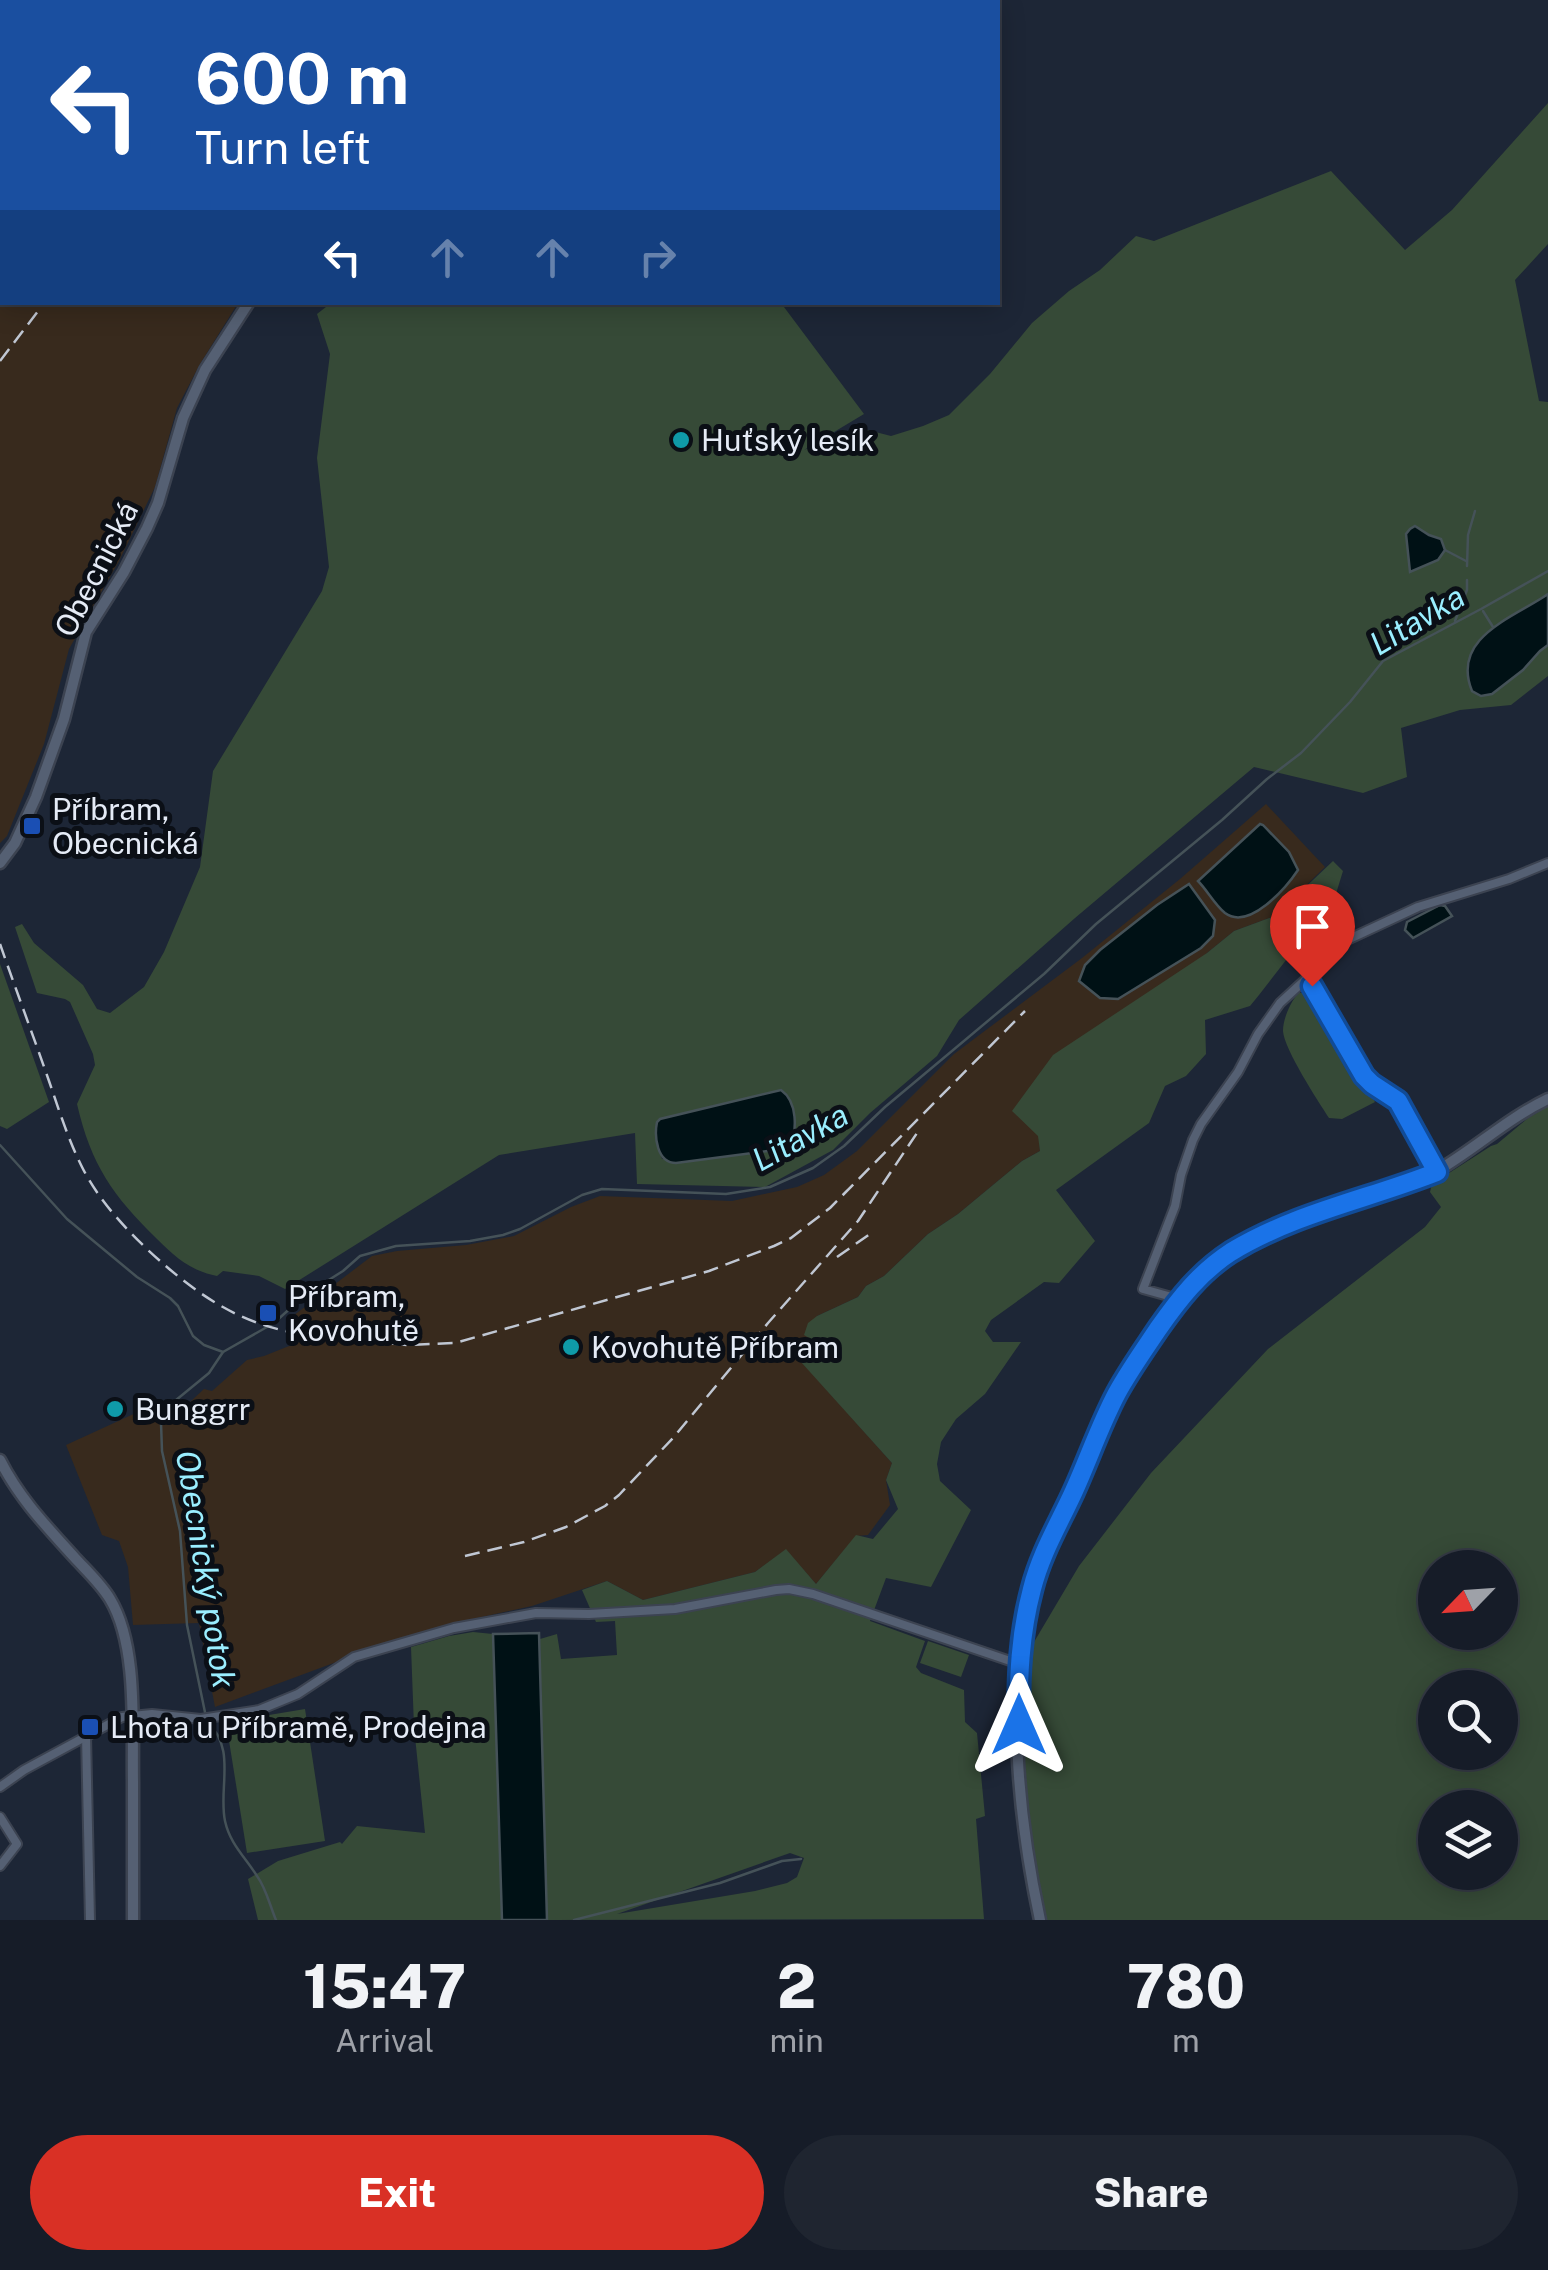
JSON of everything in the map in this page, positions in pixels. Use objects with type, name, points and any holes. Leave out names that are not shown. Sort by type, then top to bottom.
[{"type":"street","name":"Obecnická","points":[[0,863],[15,844],[36,797],[64,718],[86,632],[147,528],[184,418],[205,370],[247,305]]},
{"type":"street","points":[[1179,1299],[1143,1289],[1174,1206],[1180,1175],[1201,1124],[1280,1003],[1347,940],[1432,902],[1548,863]]},
{"type":"street","points":[[1305,980],[1364,1076],[1398,1101],[1437,1172]]},
{"type":"street","points":[[1040,1920],[1022,1810],[1019,1664],[1023,1628],[1045,1548],[1117,1394],[1140,1356],[1179,1299],[1208,1269],[1256,1239],[1315,1214],[1437,1172],[1548,1099]]},
{"type":"street","points":[[0,1460],[37,1517],[104,1590],[124,1635],[132,1715],[133,1920]]},
{"type":"street","points":[[0,1787],[122,1717],[200,1719],[260,1710],[279,1703],[354,1658],[454,1628],[536,1613],[675,1609],[789,1590],[813,1594],[1019,1664]]},
{"type":"street","points":[[86,1735],[90,1920]]},
{"type":"street","points":[[0,1817],[17,1844],[0,1866]]},
{"type":"shaded area","points":[[0,305],[237,305],[177,408],[155,487],[69,649],[44,744],[7,836],[0,843]]},
{"type":"shaded area","points":[[1415,526],[1441,539],[1445,550],[1438,560],[1410,572],[1406,534]]},
{"type":"shaded area","points":[[1548,594],[1548,645],[1492,694],[1481,696],[1472,691],[1470,656],[1478,643],[1489,631]]},
{"type":"shaded area","points":[[1266,804],[1325,867],[1275,916],[1234,931],[1207,953],[1039,1136],[1040,1151],[928,1234],[858,1297],[817,1316],[802,1362],[892,1463],[886,1480],[890,1505],[868,1535],[856,1536],[816,1584],[786,1550],[755,1572],[643,1600],[607,1581],[532,1606],[404,1637],[215,1707],[199,1623],[133,1625],[128,1567],[119,1541],[102,1535],[66,1445],[151,1406],[178,1413],[204,1389],[212,1391],[247,1360],[309,1338],[293,1316],[372,1256],[514,1236],[600,1196],[732,1201],[797,1187],[824,1175],[857,1151],[954,1054],[1082,958]]},
{"type":"shaded area","points":[[1260,824],[1289,852],[1298,870],[1266,905],[1235,917],[1221,910],[1198,881]]},
{"type":"shaded area","points":[[1189,884],[1215,920],[1213,936],[1201,948],[1118,999],[1100,998],[1079,981],[1085,965],[1100,950]]},
{"type":"shaded area","points":[[1440,905],[1452,916],[1413,938],[1405,930],[1407,922]]},
{"type":"shaded area","points":[[781,1090],[791,1102],[794,1117],[790,1148],[676,1163],[661,1154],[656,1135],[660,1119]]},
{"type":"shaded area","points":[[539,1633],[547,1920],[502,1920],[493,1634]]},
{"type":"green space","points":[[1548,103],[1548,244],[1515,280],[1539,401],[1548,402],[1548,594],[1493,627],[1475,649],[1470,664],[1469,683],[1492,694],[1548,645],[1548,676],[1511,705],[1460,710],[1401,728],[1407,777],[1363,793],[1254,767],[959,1020],[937,1056],[833,1150],[765,1187],[637,1184],[635,1133],[499,1155],[285,1289],[259,1276],[223,1271],[217,1276],[191,1267],[164,1246],[116,1193],[89,1145],[77,1104],[95,1065],[93,1054],[70,1002],[37,993],[15,927],[22,924],[34,943],[83,985],[97,1009],[110,1013],[144,987],[164,952],[200,867],[213,771],[322,591],[329,567],[317,458],[330,354],[317,314],[328,305],[782,305],[864,414],[804,450],[860,428],[891,436],[949,415],[1032,323],[1136,236],[1154,241],[1331,171],[1405,250],[1452,210]],"holes":[[[781,1090],[794,1117],[790,1148],[662,1159],[655,1133],[660,1119]]]},
{"type":"green space","points":[[1333,861],[1343,871],[1335,897],[1250,1006],[1205,1020],[1206,1054],[1186,1076],[1165,1086],[1149,1123],[1056,1190],[1095,1241],[1059,1283],[1044,1282],[991,1320],[985,1331],[993,1342],[1021,1342],[985,1394],[956,1419],[941,1442],[937,1464],[940,1481],[971,1510],[931,1587],[886,1578],[870,1621],[925,1641],[916,1667],[921,1673],[964,1690],[965,1722],[977,1733],[985,1816],[976,1819],[984,1919],[547,1920],[540,1639],[557,1634],[561,1659],[617,1655],[615,1621],[596,1622],[582,1590],[607,1581],[643,1600],[755,1572],[786,1549],[816,1584],[856,1535],[873,1539],[898,1509],[886,1480],[892,1463],[801,1362],[809,1338],[804,1335],[808,1323],[858,1297],[928,1234],[1040,1151],[1038,1136],[1012,1111],[1053,1055],[1234,931],[1275,916]],"holes":[[[790,1853],[804,1858],[797,1877],[787,1883],[617,1914]]]},
{"type":"green space","points":[[0,964],[49,1102],[7,1129],[0,1126]]},
{"type":"green space","points":[[1298,993],[1311,993],[1375,1102],[1342,1119],[1329,1118],[1285,1039],[1284,1021]]},
{"type":"green space","points":[[1548,1106],[1548,1920],[1044,1920],[1021,1805],[1021,1664],[1079,1566],[1151,1473],[1268,1349],[1425,1227],[1441,1207],[1430,1192],[1432,1184],[1497,1144]]},
{"type":"green space","points":[[473,1632],[493,1634],[502,1920],[258,1920],[248,1879],[278,1861],[342,1844],[357,1826],[425,1833],[414,1727],[411,1647]]},
{"type":"green space","points":[[928,1641],[969,1655],[961,1677],[920,1663]]},
{"type":"green space","points":[[305,1709],[325,1841],[247,1853],[226,1722]]},
{"type":"waterway","points":[[1467,566],[1468,535],[1475,511]]},
{"type":"waterway","points":[[1445,550],[1466,561]]},
{"type":"waterway","name":"Litavka","points":[[0,1145],[67,1219],[137,1277],[170,1298],[193,1336],[223,1352],[274,1323],[305,1295],[360,1256],[396,1246],[503,1235],[602,1189],[726,1194],[770,1187],[813,1168],[844,1146],[1044,974],[1096,924],[1301,753],[1383,661],[1548,571]]},
{"type":"waterway","points":[[1455,621],[1467,580]]},
{"type":"waterway","points":[[1483,611],[1493,627]]},
{"type":"waterway","name":"Obecnický potok","points":[[223,1352],[209,1373],[164,1413],[162,1451],[180,1531],[187,1625],[207,1722],[216,1732],[224,1756],[225,1821],[234,1844],[263,1886],[276,1920]]},
{"type":"waterway","points":[[574,1920],[801,1859]]},
{"type":"railway","points":[[0,361],[43,305]]},
{"type":"railway","points":[[0,944],[72,1146],[88,1179],[111,1211],[169,1269],[234,1313],[281,1330],[337,1337]]},
{"type":"railway","points":[[323,1337],[407,1345],[455,1343],[709,1271],[774,1246],[830,1208],[1025,1011]]},
{"type":"railway","points":[[465,1556],[566,1527],[619,1495],[673,1438],[858,1221],[919,1130]]},
{"type":"railway","points":[[837,1257],[870,1234]]},
{"type":"place","name":"Huťský lesík","points":[[681,440]]},
{"type":"place","name":"Příbram, Obecnická","points":[[32,826]]},
{"type":"place","name":"Příbram, Kovohutě","points":[[268,1313]]},
{"type":"place","name":"Kovohutě Příbram","points":[[571,1347]]},
{"type":"place","name":"Bunggrr","points":[[115,1409]]},
{"type":"place","name":"Lhota u Příbramě, Prodejna","points":[[90,1727]]},
{"type":"route","points":[[1019,1725],[1023,1628],[1045,1548],[1117,1394],[1179,1299],[1208,1269],[1256,1239],[1437,1172],[1398,1101],[1364,1076],[1312,986]]}]
